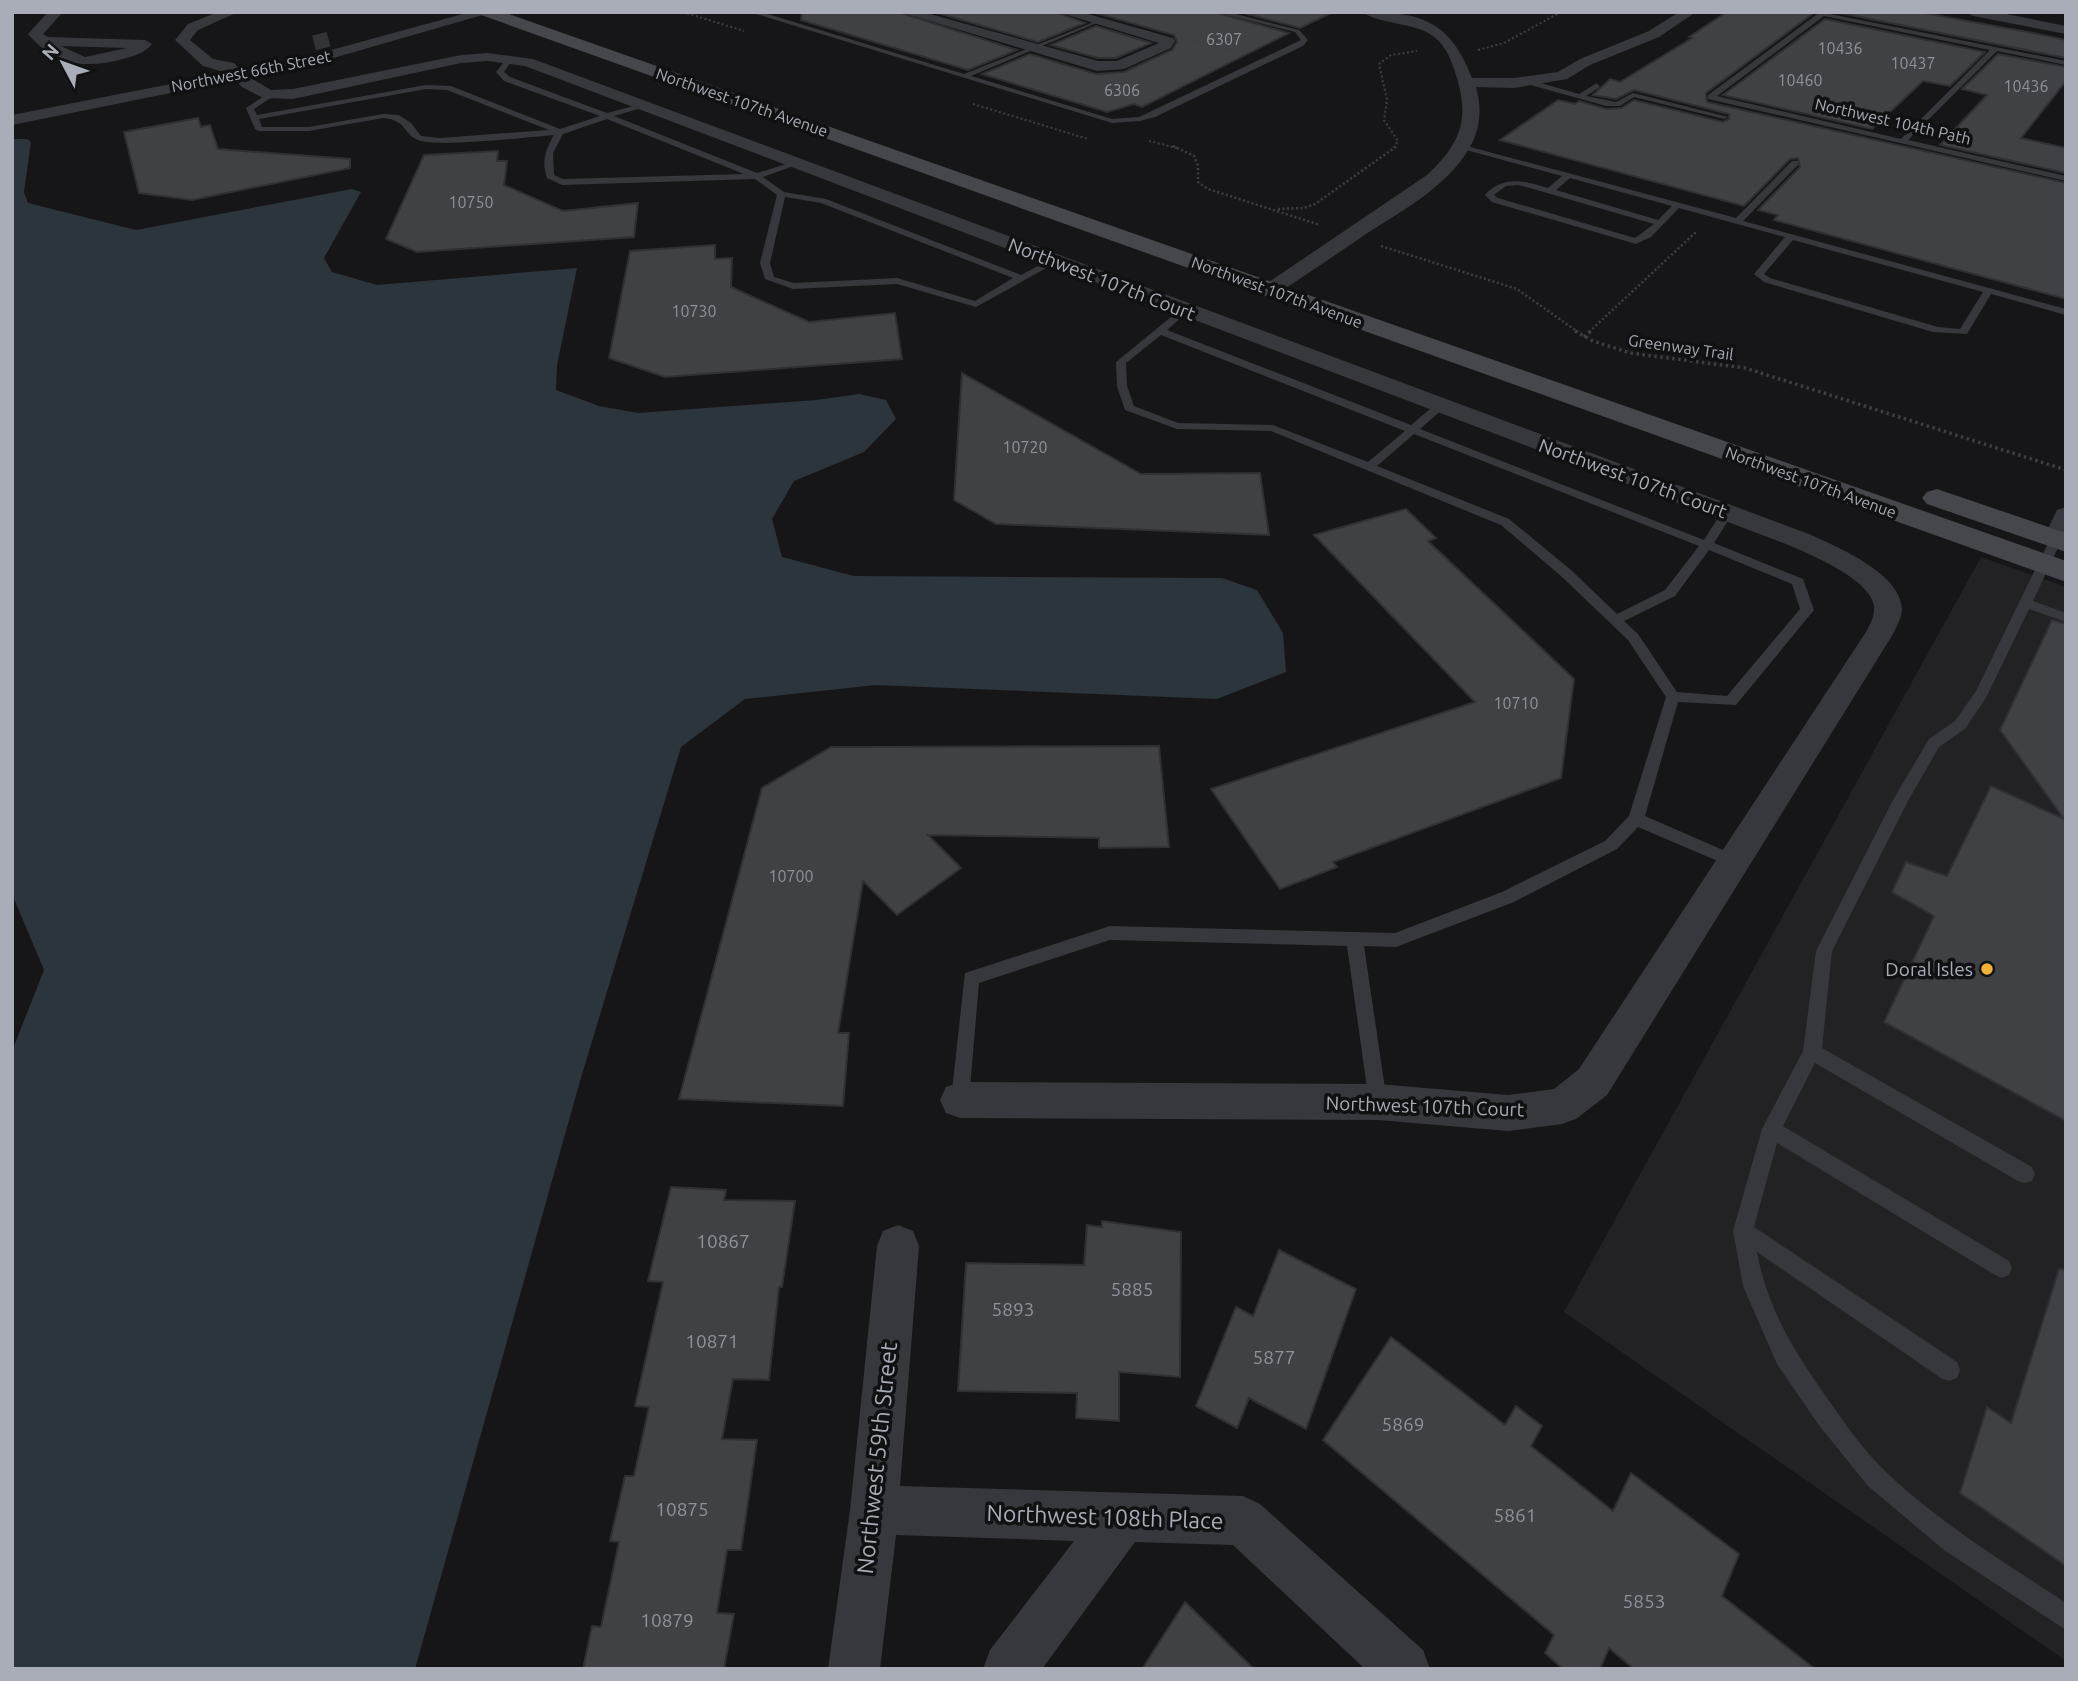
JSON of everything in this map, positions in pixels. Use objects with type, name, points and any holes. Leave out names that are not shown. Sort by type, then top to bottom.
[{"type":"main road","name":"Northwest 107th Avenue","points":[[487,12],[2059,547]]},
{"type":"main road","name":"Northwest 107th Avenue","points":[[528,12],[1281,283],[1502,348]]},
{"type":"main road","name":"Northwest 107th Avenue","points":[[1918,492],[2059,547]]},
{"type":"street","points":[[56,12],[35,34],[79,61],[128,52],[145,44],[138,43]]},
{"type":"street","points":[[231,12],[212,28],[193,27],[182,40],[208,63],[232,64],[247,84],[269,94]]},
{"type":"street","name":"Northwest 66th Street","points":[[12,120],[232,64],[310,52],[450,12]]},
{"type":"street","name":"Northwest 66th Street","points":[[12,108],[232,64],[310,52],[487,12]]},
{"type":"street","points":[[907,12],[1109,67],[1166,45],[1168,41],[1065,12]]},
{"type":"street","points":[[1281,283],[1430,181],[1462,146],[1472,109],[1466,82],[1453,50],[1434,31],[1401,16],[1370,12]]},
{"type":"street","points":[[1466,82],[1530,82],[1562,76],[1585,62],[1654,34],[1689,12]]},
{"type":"street","points":[[1973,12],[2066,30]]},
{"type":"street","points":[[958,27],[984,17]]},
{"type":"street","name":"Northwest 66th Street","points":[[352,33],[431,18]]},
{"type":"street","name":"Northwest 107th Court","points":[[269,94],[293,94],[461,59],[509,58],[528,62],[1727,513],[1841,559],[1871,582],[1887,603],[1887,618],[1593,1082],[1562,1106],[1508,1113],[1378,1102],[960,1100]]},
{"type":"street","name":"Northwest 59th Street","points":[[854,1669],[874,1510],[898,1246]]},
{"type":"street","name":"Northwest 108th Place","points":[[874,1510],[1243,1521],[1404,1669]]},
{"type":"street","points":[[1009,1669],[1123,1517]]},
{"type":"lane","points":[[753,12],[1112,121],[1152,115],[1301,45],[1306,40],[1297,32],[1219,12]]},
{"type":"lane","points":[[1824,13],[2066,63]]},
{"type":"lane","name":"Northwest 104th Path","points":[[1824,13],[1712,97],[2066,179]]},
{"type":"lane","points":[[962,77],[1097,21]]},
{"type":"lane","points":[[1903,141],[1994,49]]},
{"type":"lane","points":[[509,58],[500,72],[507,79],[757,176],[781,194],[823,201],[1021,278]]},
{"type":"lane","points":[[1530,82],[1594,103],[1617,104],[1633,95],[1724,117]]},
{"type":"lane","points":[[1580,97],[1597,85]]},
{"type":"lane","points":[[254,118],[426,87],[447,88],[560,132]]},
{"type":"lane","points":[[269,94],[250,108],[259,129],[286,131],[383,116],[396,117],[408,125],[419,138],[440,140],[560,132],[642,105]]},
{"type":"lane","points":[[560,132],[550,147],[547,165],[550,176],[562,182],[757,176],[793,163]]},
{"type":"lane","points":[[1462,146],[2066,312]]},
{"type":"lane","points":[[1737,222],[1796,163]]},
{"type":"lane","points":[[1550,191],[1567,176]]},
{"type":"lane","points":[[1659,223],[1550,191],[1507,182],[1497,185],[1489,195],[1495,200],[1636,241],[1648,235],[1677,206]]},
{"type":"lane","points":[[781,194],[765,263],[770,279],[793,286],[897,281],[976,304],[1054,261]]},
{"type":"lane","points":[[1790,236],[1759,274],[1773,282],[1937,330],[1963,332],[1989,290]]},
{"type":"lane","points":[[1185,310],[1121,362],[1122,386],[1129,408],[1177,426],[1273,428],[1505,522],[1633,637],[1673,697]]},
{"type":"lane","points":[[1160,331],[1414,428],[1798,582],[1807,610],[1731,701],[1673,697]]},
{"type":"lane","points":[[1369,467],[1440,406]]},
{"type":"lane","points":[[1615,620],[1670,593],[1707,545],[1727,513]]},
{"type":"lane","points":[[2059,547],[2026,603],[1982,693],[1960,725],[1934,743],[1927,755],[1824,951],[1812,1052],[1771,1129],[1744,1231],[1754,1286],[1785,1356],[1826,1416],[1876,1478],[1951,1542],[2066,1618]]},
{"type":"lane","points":[[2026,603],[2066,618]]},
{"type":"lane","points":[[960,1100],[971,978],[1110,933],[1396,940],[1508,897],[1611,845],[1636,819],[1673,697]]},
{"type":"lane","points":[[1636,819],[1732,861]]},
{"type":"lane","points":[[1354,939],[1378,1102]]},
{"type":"lane","points":[[1812,1052],[2025,1174]]},
{"type":"lane","points":[[1771,1129],[2002,1268]]},
{"type":"lane","points":[[1744,1231],[1949,1370]]},
{"type":"path","points":[[1453,50],[1495,47],[1535,23],[1561,12]]},
{"type":"path","points":[[1168,41],[1195,40],[1270,60]]},
{"type":"path","name":"Greenway Trail","points":[[1453,50],[1410,51],[1383,59],[1379,64],[1387,100],[1383,114],[1398,141],[1397,146],[1315,204],[1285,210],[1267,208],[1517,289],[1534,298],[1584,337],[1607,347],[1644,357],[1699,360],[1745,368],[2066,470]]},
{"type":"path","points":[[1584,337],[1696,232],[1709,215]]},
{"type":"shaded area","points":[[12,139],[27,139],[31,142],[24,192],[28,203],[136,230],[352,189],[361,192],[324,258],[332,272],[377,285],[577,268],[557,365],[556,390],[599,406],[638,413],[816,400],[859,394],[886,400],[896,419],[864,452],[794,481],[772,519],[782,557],[854,576],[1222,578],[1257,590],[1283,633],[1286,672],[1217,699],[876,685],[745,699],[681,747],[580,1081],[415,1669],[12,1669],[12,1051],[44,970],[12,894]]},
{"type":"shaded area","points":[[1981,557],[2066,587],[2066,1661],[1564,1312]]},
{"type":"building","points":[[802,12],[898,12],[1017,50],[968,70],[801,20]]},
{"type":"building","points":[[934,12],[1056,12],[1085,23],[1038,42]]},
{"type":"building","points":[[1092,12],[1214,12],[1289,33],[1142,107],[1134,104],[1107,112],[982,74],[1030,54],[1096,74],[1124,72],[1172,50],[1177,42],[1174,35]]},
{"type":"building","points":[[1240,12],[1333,12],[1300,28]]},
{"type":"building","points":[[1727,12],[1815,12],[1706,93],[1707,102],[2066,183],[2066,299],[1774,220],[1778,215],[1758,210],[1800,167],[1798,158],[1790,159],[1744,206],[1500,140],[1558,100],[1575,104],[1579,101],[1606,109],[1621,108],[1634,100],[1723,122],[1729,119],[1729,114],[1634,90],[1616,99],[1593,95],[1610,79],[1620,82],[1692,38],[1689,37]]},
{"type":"building","points":[[1835,12],[1919,12],[2038,34],[2066,40],[2066,58]]},
{"type":"building","points":[[1825,19],[1985,52],[1950,86],[1923,81],[1872,129],[1723,95]]},
{"type":"building","points":[[1096,26],[1151,43],[1116,58],[1098,58],[1051,45]]},
{"type":"building","points":[[1998,54],[2066,67],[2066,81],[2021,138],[2066,148],[2066,173],[1940,145],[1987,95],[1962,89]]},
{"type":"building","points":[[198,118],[201,127],[210,125],[218,149],[350,159],[350,168],[192,200],[139,193],[124,132]]},
{"type":"building","points":[[498,151],[497,161],[507,161],[504,185],[563,211],[638,203],[634,237],[417,252],[386,239],[424,155]]},
{"type":"building","points":[[715,245],[715,259],[732,258],[731,287],[809,322],[895,313],[902,359],[665,377],[609,358],[630,251]]},
{"type":"building","points":[[962,373],[1141,474],[1260,473],[1269,535],[996,524],[954,500]]},
{"type":"building","points":[[1406,509],[1436,538],[1428,541],[1574,679],[1561,778],[1333,862],[1337,867],[1280,889],[1211,789],[1475,702],[1314,535]]},
{"type":"building","name":"Doral Isles","points":[[2052,620],[2066,624],[2066,1121],[1884,1022],[1934,916],[1892,892],[1906,862],[1947,876],[1991,786],[2064,819],[2000,730]]},
{"type":"building","points":[[1159,746],[1169,847],[1099,848],[1099,838],[928,835],[961,868],[897,915],[863,881],[838,1033],[849,1033],[843,1106],[679,1099],[762,788],[831,747]]},
{"type":"building","points":[[671,1187],[726,1190],[724,1200],[795,1201],[782,1287],[779,1287],[769,1380],[733,1379],[722,1439],[757,1440],[741,1550],[727,1550],[717,1613],[734,1614],[724,1669],[583,1669],[592,1626],[601,1627],[619,1542],[610,1541],[625,1476],[634,1476],[649,1407],[635,1406],[663,1282],[648,1281]]},
{"type":"building","points":[[1102,1221],[1181,1232],[1180,1377],[1119,1372],[1119,1421],[1076,1418],[1077,1393],[958,1391],[966,1263],[1084,1265],[1087,1225],[1102,1227]]},
{"type":"building","points":[[1279,1250],[1356,1289],[1306,1429],[1249,1398],[1237,1428],[1196,1406],[1236,1307],[1253,1316]]},
{"type":"building","points":[[2059,1269],[2066,1270],[2066,1566],[1960,1493],[1987,1407],[2011,1423]]},
{"type":"building","points":[[1391,1337],[1505,1425],[1516,1406],[1542,1426],[1531,1446],[1613,1511],[1631,1473],[1739,1554],[1722,1596],[1815,1669],[1634,1669],[1609,1648],[1600,1669],[1563,1669],[1545,1653],[1554,1635],[1323,1440]]},
{"type":"building","points":[[1185,1602],[1254,1669],[1142,1669]]},
{"type":"tunnel","points":[[314,43],[333,38]]},
{"type":"place","name":"Doral Isles","points":[[1987,969]]}]
